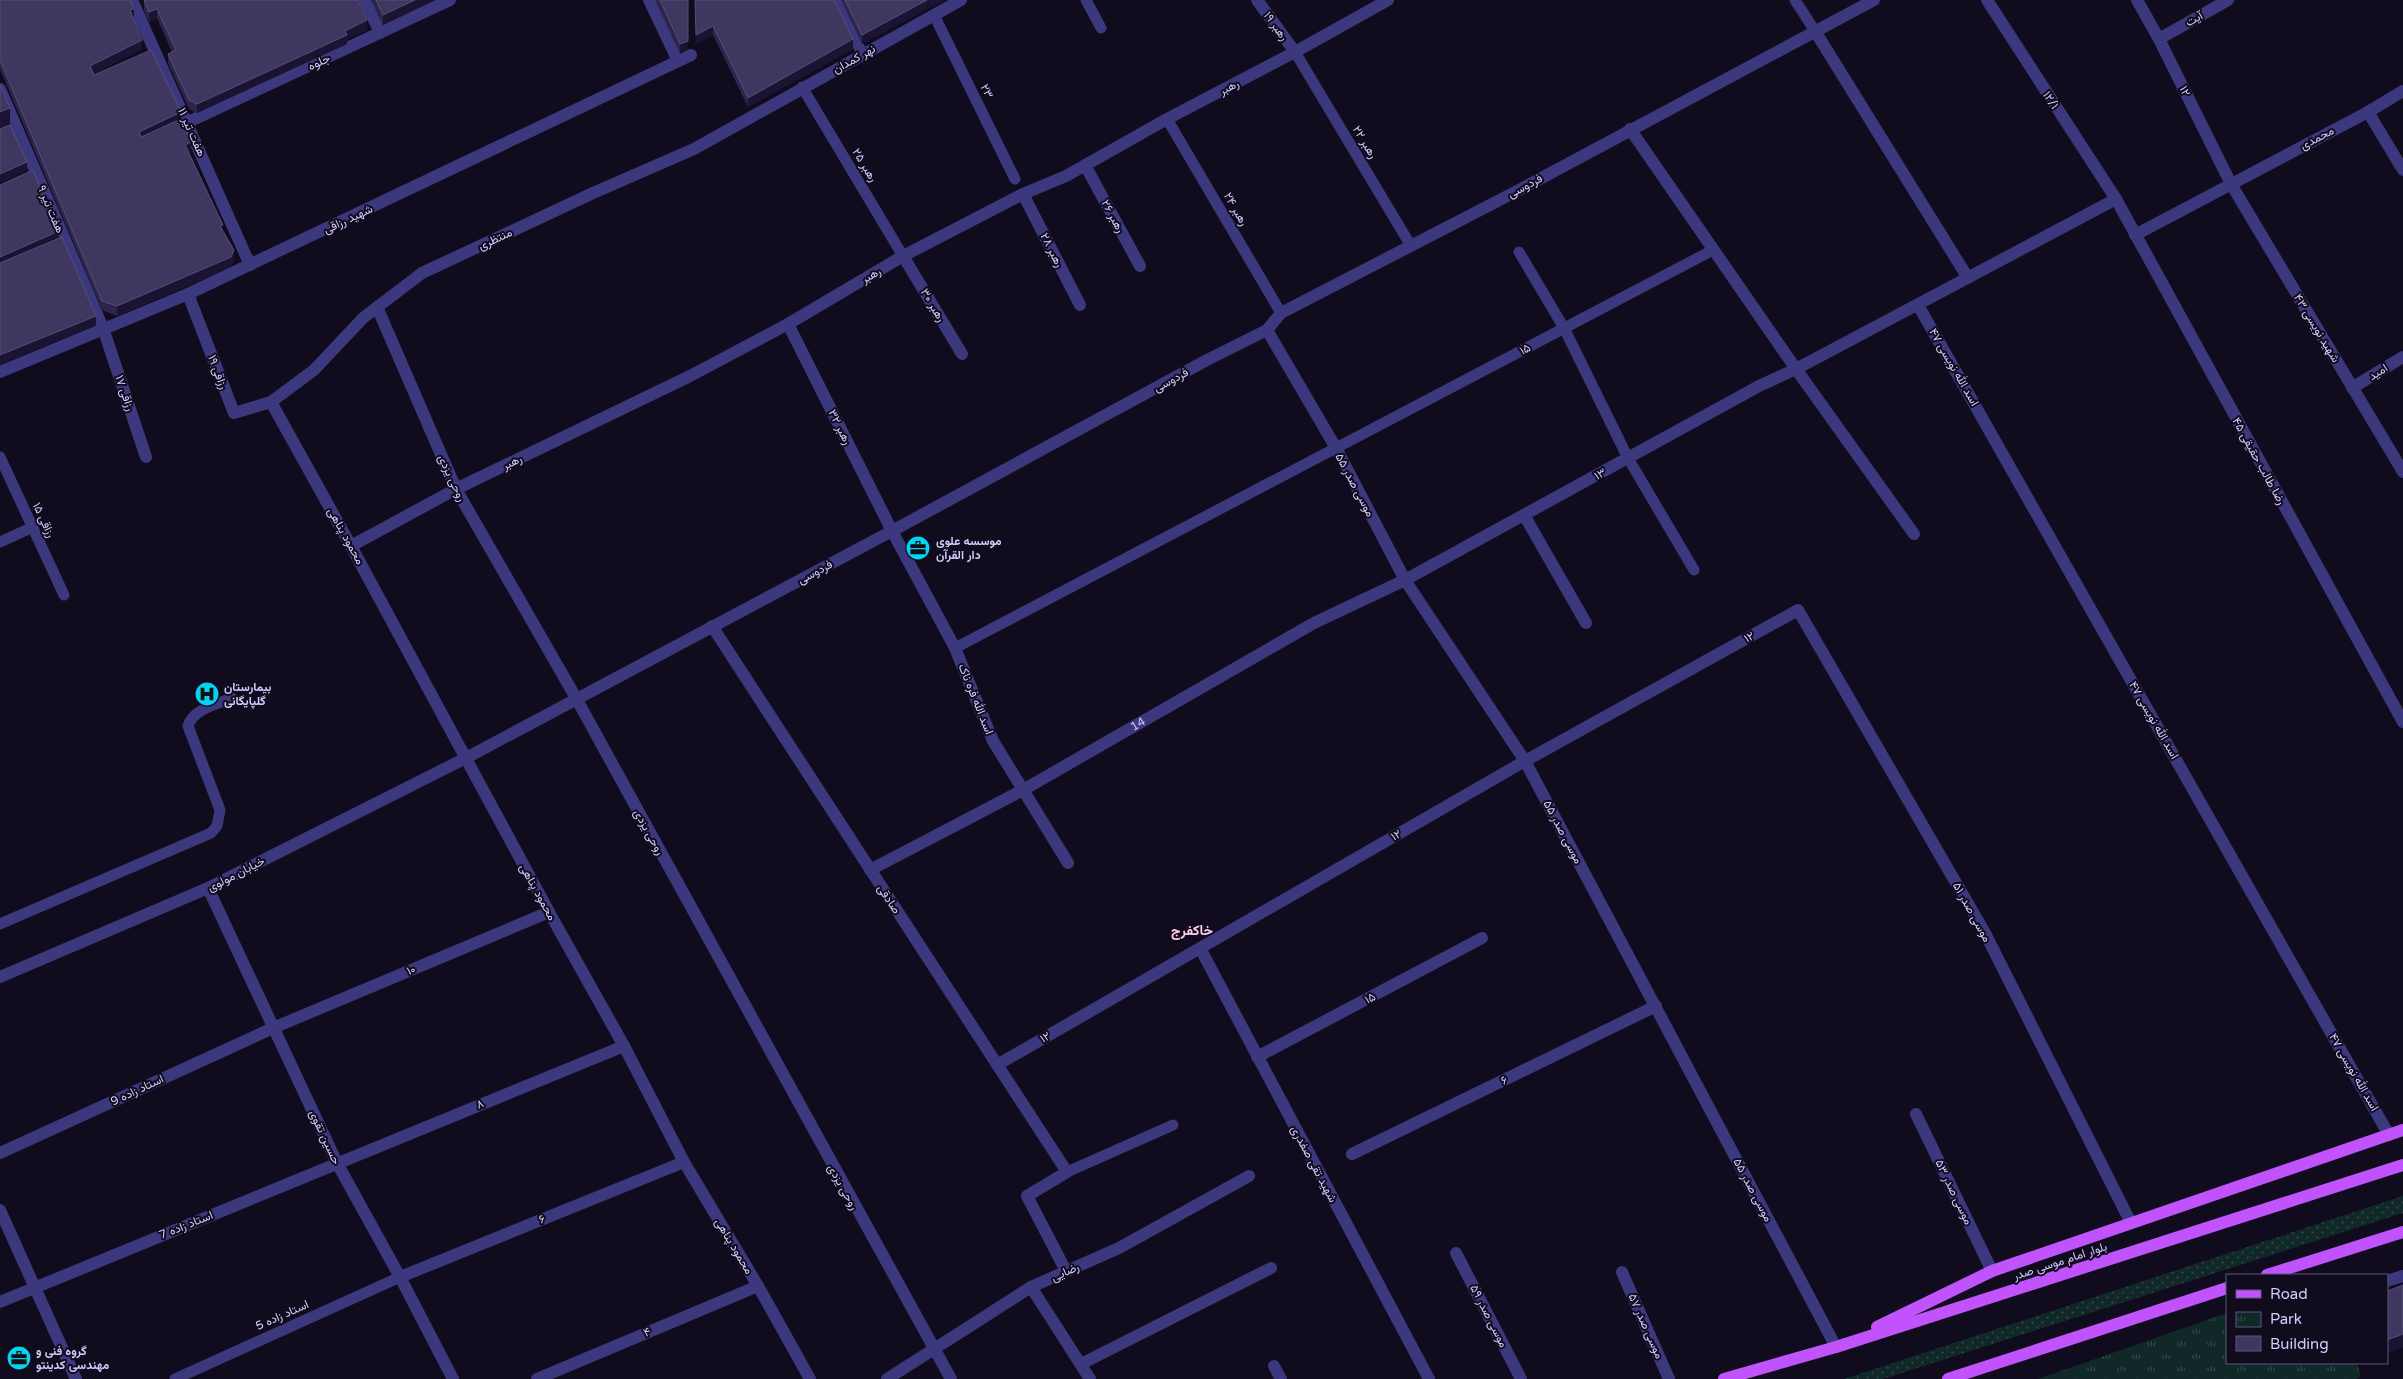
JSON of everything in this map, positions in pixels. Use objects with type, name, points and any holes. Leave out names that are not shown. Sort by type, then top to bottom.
[{"type":"main road","points":[[1836,1347],[1992,1271],[2403,1130]]},
{"type":"main road","name":"بلوار امام موسی صدر","points":[[1724,1379],[1836,1347],[2403,1165]]},
{"type":"main road","points":[[2271,1274],[2403,1232]]},
{"type":"main road","points":[[1948,1379],[2226,1288]]},
{"type":"street","name":"هفت تیر ۱۱","points":[[132,0],[151,53],[187,123],[250,265]]},
{"type":"street","points":[[365,0],[380,33]]},
{"type":"street","name":"جلوه","points":[[160,135],[450,0]]},
{"type":"street","points":[[650,0],[678,61]]},
{"type":"street","name":"نهر کمدان","points":[[747,118],[961,0]]},
{"type":"street","name":"رهبر ۱۹","points":[[1257,0],[1295,52]]},
{"type":"street","name":"رهبر","points":[[351,546],[456,489],[690,376],[788,324],[903,256],[1023,194],[1066,176],[1167,119],[1295,52],[1388,0]]},
{"type":"street","name":"فردوسی","points":[[466,758],[1267,330],[1281,313],[1874,0]]},
{"type":"street","name":"۱۲/۱","points":[[1987,0],[2116,199]]},
{"type":"street","name":"۱۲","points":[[2137,0],[2159,39],[2231,184]]},
{"type":"street","name":"آیت","points":[[2159,39],[2228,0]]},
{"type":"street","points":[[1815,31],[1968,278]]},
{"type":"street","name":"شهید رزاقی","points":[[0,372],[188,294],[691,55]]},
{"type":"street","name":"هفت تیر ۹","points":[[0,89],[32,175],[61,242],[103,328]]},
{"type":"street","name":"محمدی","points":[[2135,235],[2368,112],[2403,91]]},
{"type":"street","points":[[2368,112],[2403,170]]},
{"type":"street","name":"منتظری","points":[[271,402],[314,370],[363,318],[422,273],[593,193],[694,149],[747,118]]},
{"type":"street","points":[[1630,129],[1796,369],[1914,534]]},
{"type":"street","name":"رهبر ۲۶","points":[[1085,165],[1140,266]]},
{"type":"street","name":"۴۳ شهید نویسی","points":[[2231,184],[2403,472]]},
{"type":"street","name":"رهبر ۲۸","points":[[1023,194],[1080,305]]},
{"type":"street","name":"۴۵ رضا طالب حقیقی","points":[[2116,199],[2403,722]]},
{"type":"street","name":"۱۳","points":[[1405,580],[1759,386],[1796,369],[2116,199]]},
{"type":"street","name":"رهبر ۳۰","points":[[903,256],[962,354]]},
{"type":"street","name":"رزاقی ۱۹","points":[[188,294],[234,413],[271,402]]},
{"type":"street","name":"۴۷ اسد الله نویسی","points":[[1918,305],[2390,1134]]},
{"type":"street","name":"روحی یزدی","points":[[377,307],[456,489],[576,698],[933,1351],[951,1379]]},
{"type":"street","name":"رهبر ۳۲","points":[[788,324],[892,531]]},
{"type":"street","name":"رزاقی ۱۷","points":[[103,328],[146,457]]},
{"type":"street","name":"موسی صدر ۵۵","points":[[1267,330],[1336,448],[1405,580],[1525,762],[1836,1347]]},
{"type":"street","name":"امید","points":[[2352,388],[2403,356]]},
{"type":"street","name":"محمود پناهی","points":[[271,402],[624,1046],[684,1162],[758,1286],[810,1379]]},
{"type":"street","points":[[1524,515],[1586,623]]},
{"type":"street","name":"اسد الله فره ناک","points":[[892,531],[956,648],[993,741],[1068,863]]},
{"type":"street","name":"14","points":[[870,870],[1023,790],[1314,623],[1405,580]]},
{"type":"street","name":"۱۲","points":[[997,1065],[1525,762],[1798,610]]},
{"type":"street","name":"موسی صدر ۵۱","points":[[1798,610],[1985,933],[2131,1223]]},
{"type":"street","name":"صادقی","points":[[712,626],[1067,1172]]},
{"type":"street","name":"خیابان مولوی","points":[[0,977],[208,888],[466,758]]},
{"type":"street","name":"حسین تقوی","points":[[208,888],[337,1163],[400,1276],[453,1379]]},
{"type":"street","name":"۱۰","points":[[273,1028],[549,912]]},
{"type":"street","name":"۱۵","points":[[1257,1057],[1482,938]]},
{"type":"street","name":"شهید تقی صفدری","points":[[1200,948],[1429,1379]]},
{"type":"street","name":"۶","points":[[1352,1154],[1656,1006]]},
{"type":"street","name":"استاد زاده 9","points":[[0,1153],[273,1028]]},
{"type":"street","name":"۸","points":[[337,1163],[624,1046]]},
{"type":"street","name":"موسی صدر ۵۳","points":[[1916,1114],[1992,1271]]},
{"type":"street","name":"۶","points":[[400,1276],[684,1162]]},
{"type":"street","name":"استاد زاده 7","points":[[0,1302],[337,1163]]},
{"type":"street","points":[[1066,1271],[1027,1196],[1067,1172]]},
{"type":"street","name":"رضایی","points":[[887,1379],[1031,1287],[1119,1248],[1249,1176]]},
{"type":"street","points":[[0,1210],[76,1379]]},
{"type":"street","name":"موسی صدر ۵۹","points":[[1456,1253],[1521,1379]]},
{"type":"street","points":[[1080,1364],[1271,1268]]},
{"type":"street","name":"موسی صدر ۵۷","points":[[1622,1272],[1669,1379]]},
{"type":"street","points":[[2388,1281],[2403,1276]]},
{"type":"street","name":"۴","points":[[536,1379],[758,1286]]},
{"type":"street","points":[[1031,1287],[1090,1379]]},
{"type":"street","points":[[1274,1366],[1280,1379]]},
{"type":"lane","points":[[836,0],[862,54]]},
{"type":"lane","points":[[1086,0],[1101,28]]},
{"type":"lane","points":[[1795,0],[1815,31]]},
{"type":"lane","name":"۲۳","points":[[934,15],[1015,178]]},
{"type":"lane","name":"رهبر ۲۲","points":[[1295,52],[1411,246]]},
{"type":"lane","name":"رهبر ۲۵","points":[[802,88],[903,256]]},
{"type":"lane","name":"رهبر ۲۴","points":[[1167,119],[1281,313]]},
{"type":"lane","name":"۱۵","points":[[956,648],[1713,250]]},
{"type":"lane","points":[[1519,252],[1564,328],[1628,458],[1694,570]]},
{"type":"lane","name":"رزاقی ۱۵","points":[[0,457],[64,595]]},
{"type":"lane","points":[[0,542],[32,527]]},
{"type":"lane","points":[[0,924],[211,833],[217,826],[220,810],[188,726],[190,719],[199,712],[232,698]]},
{"type":"lane","points":[[1067,1172],[1173,1125]]},
{"type":"lane","name":"استاد زاده 5","points":[[175,1379],[400,1276]]},
{"type":"green space","points":[[2403,1196],[2403,1213],[1883,1379],[1844,1379]]},
{"type":"green space","points":[[2226,1313],[2226,1364],[2357,1364],[2361,1377],[2356,1379],[2038,1379]]},
{"type":"building","points":[[0,0],[130,0],[134,9],[130,10],[142,40],[90,66],[94,75],[151,50],[181,112],[139,132],[141,137],[181,119],[191,142],[185,145],[223,225],[220,226],[234,250],[231,257],[117,306],[102,301],[0,60]]},
{"type":"building","points":[[145,0],[358,0],[367,20],[345,31],[347,35],[197,104],[189,100],[168,54],[176,50],[157,9],[149,12]]},
{"type":"building","points":[[376,0],[415,0],[383,15]]},
{"type":"building","points":[[660,0],[688,0],[688,41],[680,44]]},
{"type":"building","points":[[695,0],[834,0],[853,39],[748,98],[713,26],[696,35]]},
{"type":"building","points":[[845,0],[927,0],[862,35]]},
{"type":"building","points":[[0,84],[10,108],[0,112]]},
{"type":"building","points":[[10,125],[27,162],[0,174],[0,129]]},
{"type":"building","points":[[33,170],[59,231],[0,257],[0,185]]},
{"type":"building","points":[[62,237],[96,316],[0,355],[0,263]]},
{"type":"building","points":[[2403,1285],[2403,1334],[2388,1340],[2388,1291]]},
{"type":"place","name":"موسسه علوی دار القرآن","points":[[918,548]]},
{"type":"place","name":"بیمارستان گلپایگانی","points":[[207,694]]},
{"type":"place","name":"گروه فنی و مهندسی کدینتو","points":[[19,1358]]},
{"type":"district","name":"خاکفرج","points":[[1192,930]]}]
